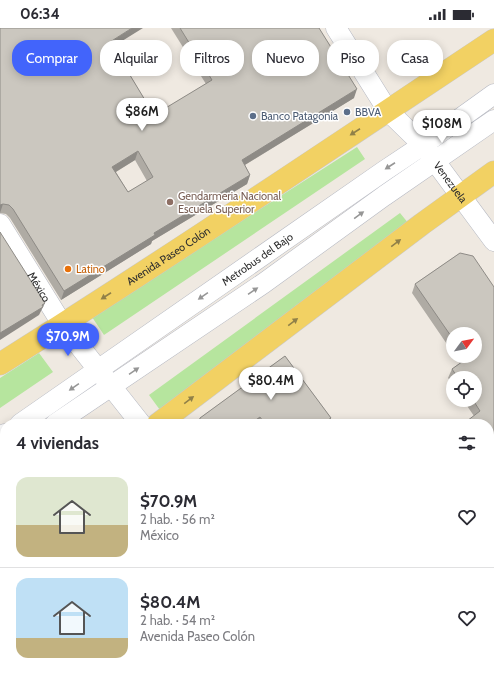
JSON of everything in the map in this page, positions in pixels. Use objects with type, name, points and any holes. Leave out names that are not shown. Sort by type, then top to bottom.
[{"type":"main road","name":"Avenida Paseo Colón","points":[[0,364],[388,111],[494,40]]},
{"type":"main road","points":[[165,419],[494,172]]},
{"type":"street","name":"Venezuela","points":[[336,28],[388,111],[423,145],[494,241]]},
{"type":"street","name":"Metrobus del Bajo","points":[[27,419],[423,145],[494,94]]},
{"type":"street","points":[[62,419],[264,283],[384,196],[494,120]]},
{"type":"street","name":"México","points":[[0,224],[62,324],[137,419]]},
{"type":"green space","points":[[357,147],[365,159],[104,335],[92,317]]},
{"type":"green space","points":[[400,213],[409,224],[160,410],[149,395]]},
{"type":"green space","points":[[39,353],[53,372],[0,408],[0,378]]},
{"type":"building","points":[[0,28],[132,28],[113,40],[100,40],[100,76],[130,76],[154,115],[212,80],[210,76],[244,76],[244,40],[187,40],[180,28],[319,28],[327,41],[327,76],[349,76],[357,89],[242,160],[250,175],[154,233],[155,235],[64,291],[13,209],[9,205],[0,205]],"holes":[[[138,151],[153,177],[128,192],[112,167]]]},
{"type":"building","points":[[0,232],[45,303],[42,305],[43,307],[0,333]]},
{"type":"building","points":[[460,253],[473,256],[494,287],[494,419],[470,419],[480,411],[477,407],[482,407],[482,371],[453,371],[452,369],[460,363],[482,363],[482,327],[446,327],[446,329],[415,284]]},
{"type":"building","points":[[285,356],[331,418],[261,419],[260,417],[257,419],[200,419]]},
{"type":"place","name":"BBVA","points":[[347,112]]},
{"type":"place","name":"Banco Patagonia","points":[[253,116]]},
{"type":"place","name":"Gendarmeria Nacional Escuela Superior","points":[[170,202]]},
{"type":"place","name":"Latino","points":[[68,269]]}]
